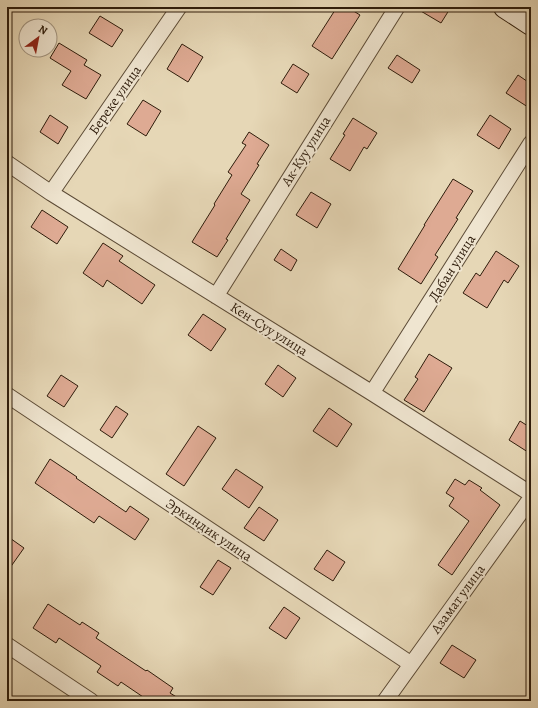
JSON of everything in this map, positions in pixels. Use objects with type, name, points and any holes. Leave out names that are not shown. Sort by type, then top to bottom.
[{"type":"street","name":"Береке улица","points":[[51,193],[179,7]]},
{"type":"street","name":"Ак-Куу улица","points":[[216,296],[397,7]]},
{"type":"street","points":[[505,7],[531,24]]},
{"type":"street","name":"Дабан улица","points":[[372,393],[531,143]]},
{"type":"street","name":"Кен-Суу улица","points":[[7,163],[51,193],[531,494]]},
{"type":"street","name":"Эркиндик улица","points":[[7,395],[411,664]]},
{"type":"street","name":"Азамат улица","points":[[385,701],[531,498]]},
{"type":"street","points":[[7,645],[91,701]]},
{"type":"building","points":[[337,7],[347,7],[360,15],[332,59],[312,46]]},
{"type":"building","points":[[414,7],[451,7],[441,23]]},
{"type":"building","points":[[100,16],[123,30],[112,47],[89,33]]},
{"type":"building","points":[[59,43],[87,60],[84,65],[101,75],[86,99],[62,85],[71,71],[50,58],[58,58]]},
{"type":"building","points":[[182,44],[203,57],[188,82],[167,69]]},
{"type":"building","points":[[397,55],[420,70],[412,83],[388,68]]},
{"type":"building","points":[[293,64],[309,74],[297,93],[281,83]]},
{"type":"building","points":[[518,75],[531,84],[531,109],[506,93]]},
{"type":"building","points":[[143,100],[161,111],[146,136],[127,124]]},
{"type":"building","points":[[50,115],[68,127],[58,144],[40,132]]},
{"type":"building","points":[[490,115],[511,129],[499,149],[477,135]]},
{"type":"building","points":[[353,118],[377,133],[367,149],[364,147],[350,171],[330,159],[345,135],[343,134]]},
{"type":"building","points":[[249,132],[269,145],[257,164],[259,165],[241,194],[250,200],[226,239],[228,240],[217,257],[192,242],[232,175],[228,172],[246,145],[242,143]]},
{"type":"building","points":[[453,179],[473,191],[456,218],[458,219],[435,255],[438,257],[421,284],[398,269]]},
{"type":"building","points":[[311,192],[331,204],[317,228],[296,215]]},
{"type":"building","points":[[42,210],[68,227],[57,244],[31,227]]},
{"type":"building","points":[[103,243],[123,256],[119,261],[155,285],[142,304],[107,280],[103,287],[83,273]]},
{"type":"building","points":[[281,249],[297,260],[291,271],[274,260]]},
{"type":"building","points":[[496,251],[519,266],[508,283],[504,280],[487,308],[463,293],[476,273],[480,276]]},
{"type":"building","points":[[203,314],[226,329],[211,351],[188,335]]},
{"type":"building","points":[[429,354],[452,368],[424,412],[404,400],[418,379],[415,377]]},
{"type":"building","points":[[278,365],[296,378],[283,397],[265,384]]},
{"type":"building","points":[[61,375],[78,386],[64,407],[47,396]]},
{"type":"building","points":[[116,406],[128,414],[112,438],[100,430]]},
{"type":"building","points":[[329,408],[352,424],[337,447],[313,431]]},
{"type":"building","points":[[520,421],[531,428],[531,454],[509,440]]},
{"type":"building","points":[[198,426],[216,438],[184,486],[166,474]]},
{"type":"building","points":[[50,459],[126,512],[130,506],[149,519],[135,540],[99,516],[94,523],[35,483]]},
{"type":"building","points":[[236,469],[263,487],[249,508],[222,489]]},
{"type":"building","points":[[455,479],[465,485],[469,480],[482,488],[480,490],[500,505],[452,575],[438,565],[469,521],[449,506],[454,498],[446,493]]},
{"type":"building","points":[[259,507],[278,520],[264,541],[244,528]]},
{"type":"building","points":[[7,536],[24,548],[7,572]]},
{"type":"building","points":[[327,550],[345,562],[333,581],[314,569]]},
{"type":"building","points":[[218,560],[231,568],[213,595],[200,587]]},
{"type":"building","points":[[48,604],[80,625],[82,622],[99,633],[96,638],[173,688],[170,693],[183,701],[149,701],[121,682],[118,686],[97,672],[101,666],[59,638],[56,643],[33,628]]},
{"type":"building","points":[[284,607],[300,618],[286,639],[269,628]]},
{"type":"building","points":[[452,645],[476,660],[464,678],[440,663]]}]
